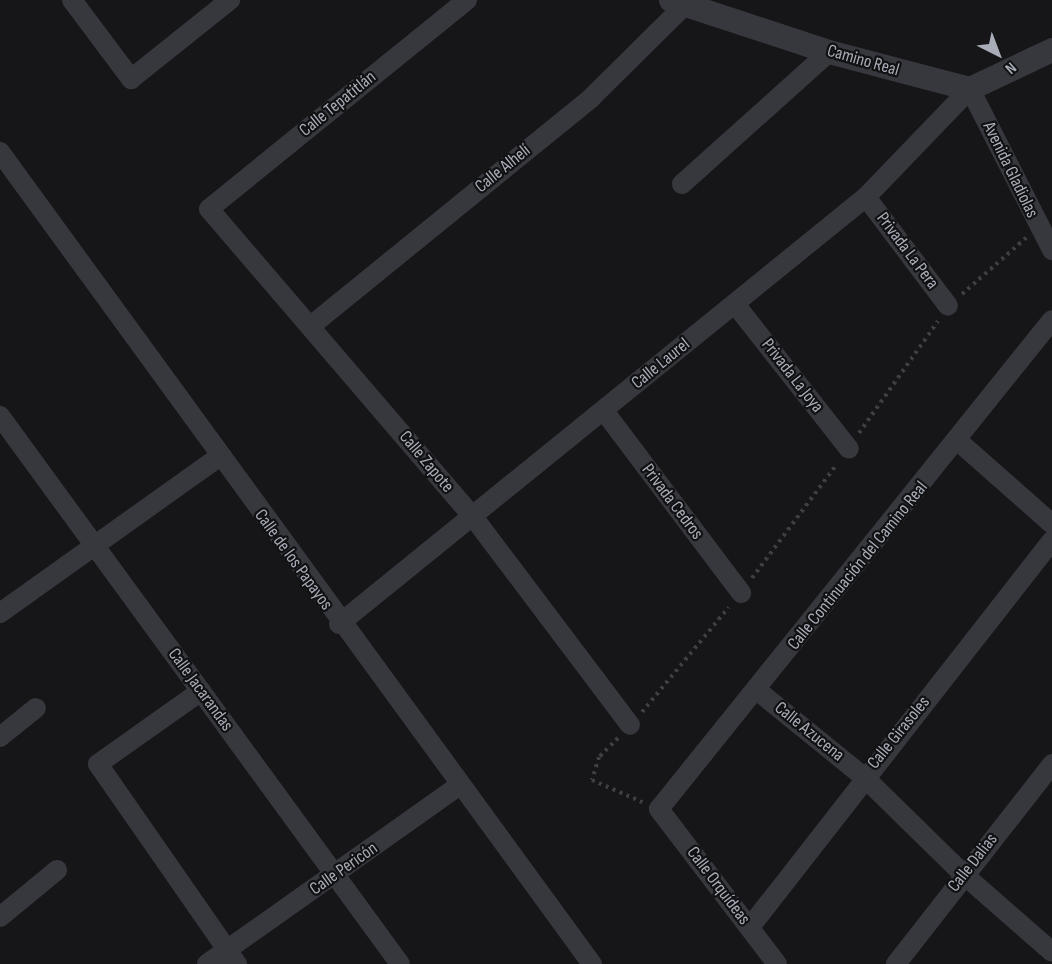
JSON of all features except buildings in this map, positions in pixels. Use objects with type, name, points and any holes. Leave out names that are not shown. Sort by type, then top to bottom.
[{"type":"street","points":[[72,0],[131,79],[230,0]]},
{"type":"street","name":"Calle Tepatitlán","points":[[209,209],[467,0]]},
{"type":"street","name":"Camino Real","points":[[678,2],[829,52],[970,89]]},
{"type":"street","name":"Calle Alhelí","points":[[312,325],[591,98],[678,2]]},
{"type":"street","points":[[970,89],[1052,50]]},
{"type":"street","points":[[682,184],[829,52]]},
{"type":"street","name":"Calle Laurel","points":[[339,624],[474,518],[866,197],[970,89]]},
{"type":"street","name":"Avenida Gladiolas","points":[[970,89],[1038,227],[1052,250]]},
{"type":"street","name":"Calle de los Papayos","points":[[0,152],[339,624],[592,964]]},
{"type":"street","name":"Privada La Pera","points":[[866,197],[948,306]]},
{"type":"street","name":"Calle Zapote","points":[[209,209],[312,325],[474,518],[630,725]]},
{"type":"street","name":"Privada La Joya","points":[[735,304],[849,449]]},
{"type":"street","name":"Calle Continuación del Camino Real","points":[[659,809],[758,690],[1052,320]]},
{"type":"street","name":"Privada Cedros","points":[[604,411],[741,593]]},
{"type":"street","name":"Calle Jacarandas","points":[[0,416],[400,964]]},
{"type":"street","points":[[958,441],[1052,524]]},
{"type":"street","points":[[0,613],[219,457]]},
{"type":"street","name":"Calle Girasoles","points":[[750,927],[864,777],[1052,541]]},
{"type":"street","name":"Calle Azucena","points":[[758,690],[864,777],[963,874],[1052,952]]},
{"type":"street","points":[[201,691],[98,764],[231,957]]},
{"type":"street","points":[[0,737],[36,708]]},
{"type":"street","name":"Calle Dalias","points":[[896,964],[963,874],[1052,764]]},
{"type":"street","name":"Calle Pericón","points":[[207,964],[231,957],[336,875],[460,785]]},
{"type":"street","name":"Calle Orquídeas","points":[[659,809],[777,964]]},
{"type":"street","points":[[0,916],[57,870]]},
{"type":"path","points":[[659,809],[592,780],[600,757],[630,725],[741,593],[849,449],[948,306],[1038,227]]}]
